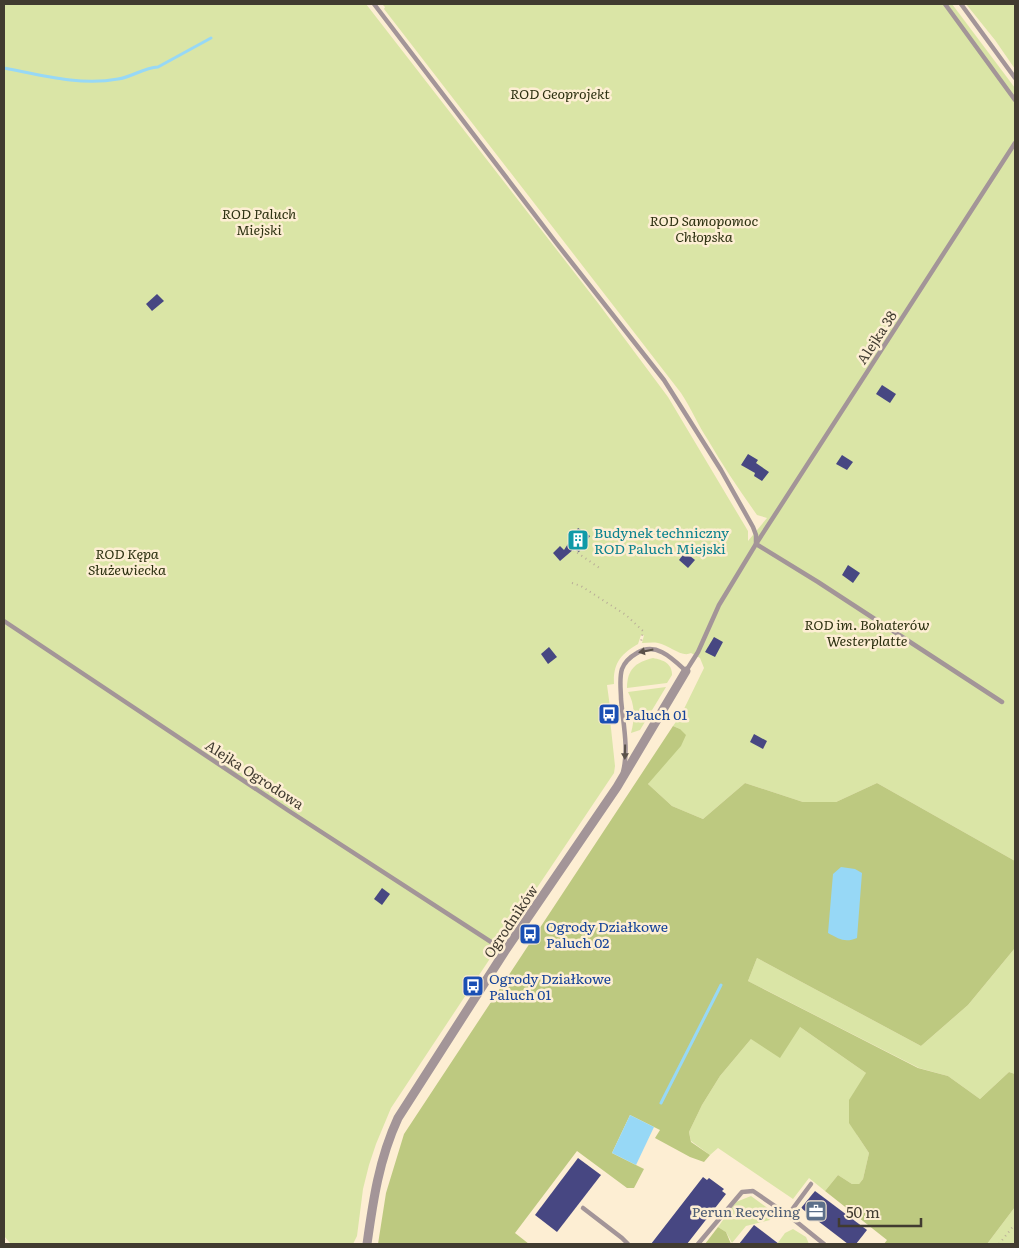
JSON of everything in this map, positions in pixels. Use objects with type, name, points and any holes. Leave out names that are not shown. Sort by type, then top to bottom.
[{"type":"street","name":"Ogrodników","points":[[367,1244],[381,1164],[390,1135],[398,1118],[505,951],[617,787],[686,671]]},
{"type":"lane","points":[[374,4],[554,240],[664,380],[718,465],[748,518],[756,535],[756,544],[826,587],[1002,702]]},
{"type":"lane","points":[[946,4],[1015,100]]},
{"type":"lane","points":[[961,4],[1015,78]]},
{"type":"lane","name":"Alejka 38","points":[[696,654],[719,605],[756,544],[1015,143]]},
{"type":"lane","name":"Alejka Ogrodowa","points":[[4,620],[169,731],[505,951]]},
{"type":"lane","points":[[617,787],[624,769],[626,754],[620,683],[622,670],[628,658],[640,651],[657,650],[669,655],[686,671]]},
{"type":"lane","name":"Ogrodników","points":[[686,671],[696,654]]},
{"type":"lane","points":[[788,1215],[811,1184]]},
{"type":"lane","points":[[698,1244],[742,1192],[753,1191],[788,1215],[824,1244]]},
{"type":"lane","points":[[583,1208],[628,1244]]},
{"type":"lane","points":[[814,1244],[818,1240]]},
{"type":"path","points":[[569,547],[600,569]]},
{"type":"path","points":[[572,583],[581,586],[626,615],[643,631],[642,635]]},
{"type":"path","points":[[999,1244],[1015,1224]]},
{"type":"green space","points":[[4,4],[366,4],[598,303],[668,397],[748,531],[748,541],[767,518],[757,515],[738,488],[681,393],[382,4],[952,4],[1015,88],[1015,861],[877,783],[836,802],[803,802],[745,783],[703,819],[672,806],[648,784],[680,729],[673,726],[682,713],[704,668],[700,658],[691,653],[680,653],[658,643],[642,643],[644,635],[641,635],[638,644],[619,660],[615,670],[614,684],[607,685],[610,707],[605,708],[606,719],[610,719],[615,766],[614,773],[502,940],[499,938],[492,950],[493,954],[391,1108],[369,1165],[363,1189],[357,1236],[353,1244],[11,1244],[4,1236]]},
{"type":"green space","points":[[966,4],[1015,4],[1015,69],[995,40]]},
{"type":"green space","points":[[653,658],[669,665],[672,675],[667,683],[627,688],[627,681],[634,667]]},
{"type":"green space","points":[[666,687],[640,730],[631,733],[634,712],[628,692]]},
{"type":"green space","points":[[673,726],[680,729],[686,735],[681,746],[648,784],[672,806],[703,819],[745,783],[803,802],[836,802],[877,783],[1015,861],[1015,948],[968,1005],[921,1046],[757,958],[748,981],[918,1068],[948,1076],[980,1099],[1009,1072],[1015,1074],[1015,1207],[987,1244],[884,1244],[887,1240],[825,1191],[838,1175],[852,1184],[859,1184],[863,1179],[869,1153],[849,1123],[849,1100],[866,1073],[800,1027],[780,1058],[751,1039],[720,1076],[702,1105],[689,1132],[691,1142],[710,1155],[704,1162],[690,1157],[655,1138],[660,1130],[630,1115],[612,1153],[644,1169],[634,1188],[627,1188],[577,1151],[515,1233],[529,1244],[378,1244],[386,1193],[404,1134]]},
{"type":"green space","points":[[1015,948],[1015,1074],[1009,1072],[980,1099],[948,1076],[919,1068],[748,981],[757,958],[921,1046],[968,1005]]},
{"type":"green space","points":[[800,1027],[866,1073],[857,1135],[869,1153],[863,1179],[859,1184],[852,1184],[838,1175],[825,1191],[809,1178],[793,1199],[718,1148],[710,1155],[691,1141],[689,1132],[702,1105],[720,1076],[751,1039]]},
{"type":"green space","points":[[751,1196],[773,1212],[770,1220],[746,1226],[732,1243],[726,1232],[718,1227],[736,1202]]},
{"type":"green space","points":[[1015,1207],[1015,1244],[987,1244]]},
{"type":"green space","points":[[718,1227],[726,1232],[731,1244],[705,1244]]},
{"type":"green space","points":[[793,1229],[806,1237],[809,1244],[777,1244],[785,1233]]},
{"type":"water","points":[[841,867],[855,869],[862,873],[857,938],[849,940],[839,939],[828,933],[833,874]]},
{"type":"water","points":[[630,1115],[654,1127],[636,1165],[612,1153]]},
{"type":"building","points":[[157,294],[164,301],[152,311],[146,304]]},
{"type":"building","points":[[882,385],[896,394],[890,403],[876,394]]},
{"type":"building","points":[[748,454],[758,460],[756,463],[769,472],[762,481],[754,476],[755,473],[741,465]]},
{"type":"building","points":[[842,455],[853,462],[847,470],[836,464]]},
{"type":"building","name":"Budynek techniczny ROD Paluch Miejski","points":[[578,528],[590,536],[579,552],[574,549],[560,561],[553,553],[560,546],[564,550]]},
{"type":"building","points":[[685,552],[695,560],[688,568],[679,560]]},
{"type":"building","points":[[848,565],[860,573],[853,583],[842,575]]},
{"type":"building","points":[[714,637],[723,642],[715,657],[705,652]]},
{"type":"building","points":[[549,647],[557,657],[548,664],[541,654]]},
{"type":"building","points":[[754,734],[767,741],[763,749],[750,742]]},
{"type":"building","points":[[382,888],[390,894],[382,905],[374,899]]},
{"type":"building","points":[[578,1158],[601,1175],[557,1232],[535,1215]]},
{"type":"building","points":[[703,1177],[707,1180],[709,1178],[724,1189],[722,1191],[726,1194],[687,1244],[651,1244]]},
{"type":"building","points":[[815,1191],[867,1230],[856,1244],[848,1244],[801,1208]]},
{"type":"building","points":[[754,1225],[779,1244],[739,1244]]},
{"type":"waterway","points":[[4,68],[75,80],[104,81],[118,79],[158,67],[211,38]]},
{"type":"waterway","points":[[661,1103],[721,985]]},
{"type":"place","name":"Budynek techniczny ROD Paluch Miejski","points":[[578,540]]},
{"type":"place","name":"Paluch 01","points":[[609,714]]},
{"type":"place","name":"Ogrody Działkowe Paluch 02","points":[[530,934]]},
{"type":"place","name":"Ogrody Działkowe Paluch 01","points":[[473,986]]},
{"type":"place","name":"Perun Recycling","points":[[816,1211]]},
{"type":"park label","name":"ROD Geoprojekt","points":[[560,93]]},
{"type":"park label","name":"ROD Paluch Miejski","points":[[259,222]]},
{"type":"park label","name":"ROD Samopomoc Chłopska","points":[[704,228]]},
{"type":"park label","name":"ROD Kępa Służewiecka","points":[[127,562]]},
{"type":"park label","name":"ROD im. Bohaterów Westerplatte","points":[[867,632]]}]
